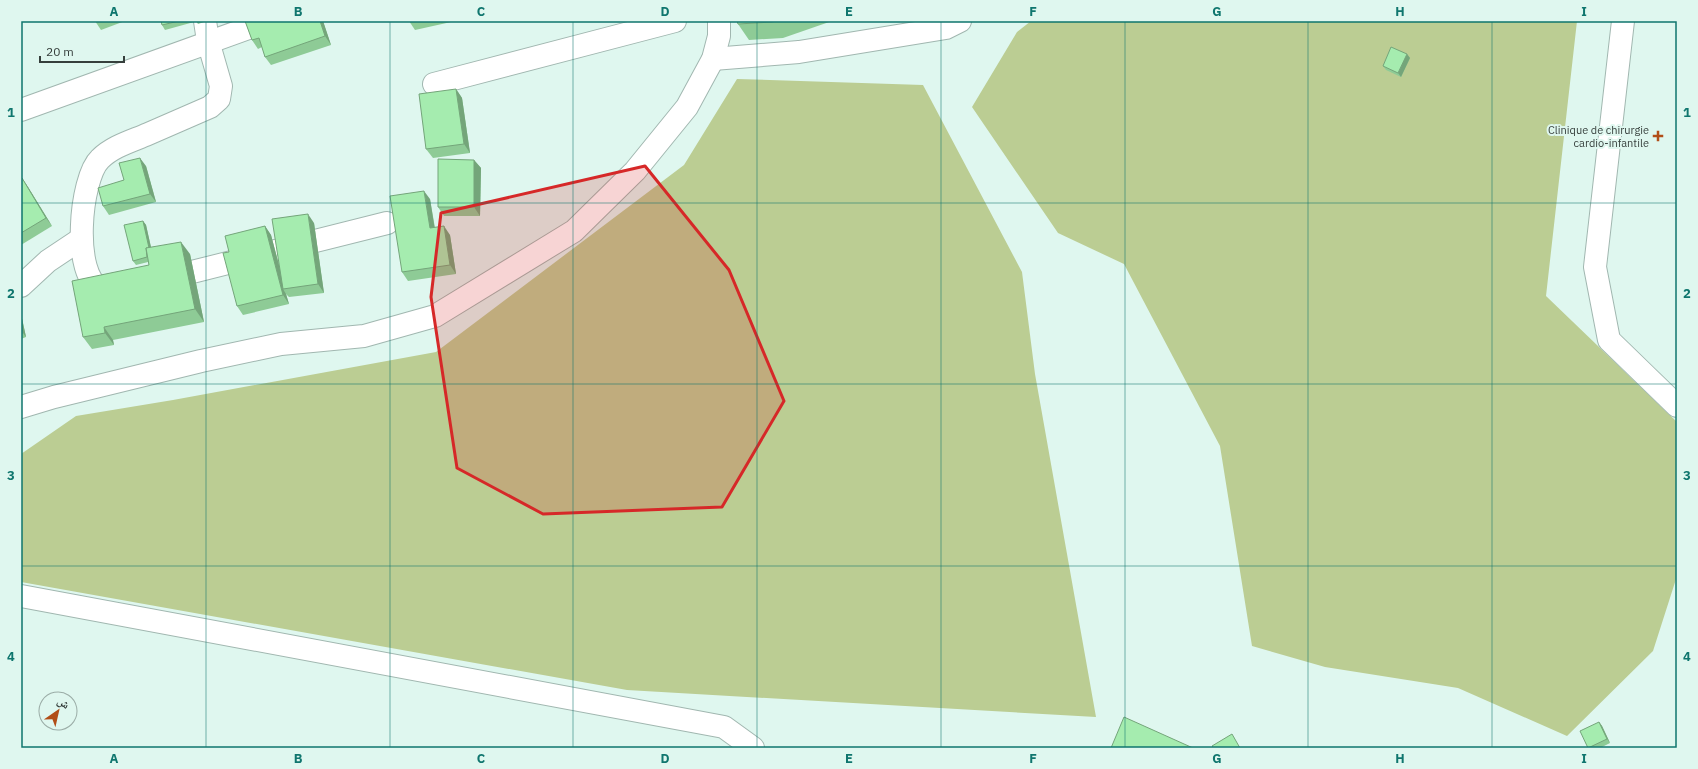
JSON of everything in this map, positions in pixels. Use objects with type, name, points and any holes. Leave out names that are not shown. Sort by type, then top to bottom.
[{"type":"street","points":[[21,110],[207,31],[268,21]]},
{"type":"street","points":[[434,84],[675,21]]},
{"type":"street","points":[[21,407],[54,397],[201,361],[280,344],[364,336],[435,316],[574,231],[635,171],[687,107],[713,59],[719,36],[719,21]]},
{"type":"street","points":[[713,59],[807,51],[946,28],[960,21]]},
{"type":"street","points":[[1623,21],[1595,267],[1610,340],[1677,406]]},
{"type":"street","points":[[207,31],[221,86],[219,99],[210,107],[116,147],[100,160],[92,170],[87,189],[81,239],[85,262],[92,281],[102,289],[120,290],[387,223]]},
{"type":"street","points":[[21,286],[48,261],[81,239]]},
{"type":"street","points":[[21,596],[724,727],[753,748]]},
{"type":"highlighted area","points":[[645,166],[729,270],[784,401],[722,507],[543,514],[457,468],[431,297],[441,213]]},
{"type":"green space","points":[[1031,21],[1577,21],[1546,296],[1677,422],[1677,576],[1653,651],[1567,736],[1458,688],[1325,667],[1252,646],[1220,446],[1124,264],[1058,233],[972,107],[1017,32]]},
{"type":"green space","points":[[737,79],[923,85],[1022,272],[1035,374],[1096,717],[627,690],[21,582],[21,454],[76,416],[173,400],[436,352],[684,165]]},
{"type":"building","points":[[161,21],[179,21],[162,25]]},
{"type":"building","points":[[245,21],[320,21],[325,36],[265,57],[259,38],[252,40]]},
{"type":"building","points":[[737,21],[776,21],[738,24]]},
{"type":"building","points":[[1391,47],[1407,54],[1398,73],[1383,66]]},
{"type":"building","points":[[456,89],[464,144],[426,149],[419,94]]},
{"type":"building","points":[[140,158],[150,194],[103,206],[98,188],[124,180],[119,163]]},
{"type":"building","points":[[438,159],[474,160],[474,207],[438,207]]},
{"type":"building","points":[[21,178],[46,218],[21,233]]},
{"type":"building","points":[[424,191],[430,228],[444,226],[450,265],[402,272],[390,196]]},
{"type":"building","points":[[308,214],[318,284],[283,289],[272,219]]},
{"type":"building","points":[[143,221],[149,248],[146,248],[147,257],[133,261],[124,225]]},
{"type":"building","points":[[265,226],[283,295],[237,306],[223,253],[229,252],[225,236]]},
{"type":"building","points":[[181,242],[195,309],[104,327],[105,333],[83,337],[72,281],[149,265],[146,248]]},
{"type":"building","points":[[1124,717],[1193,748],[1111,748]]},
{"type":"building","points":[[1599,722],[1607,739],[1588,748],[1580,731]]},
{"type":"building","points":[[1232,734],[1240,748],[1214,748],[1212,746]]},
{"type":"place","name":"Clinique de chirurgie cardio-infantile","points":[[1658,136]]}]
